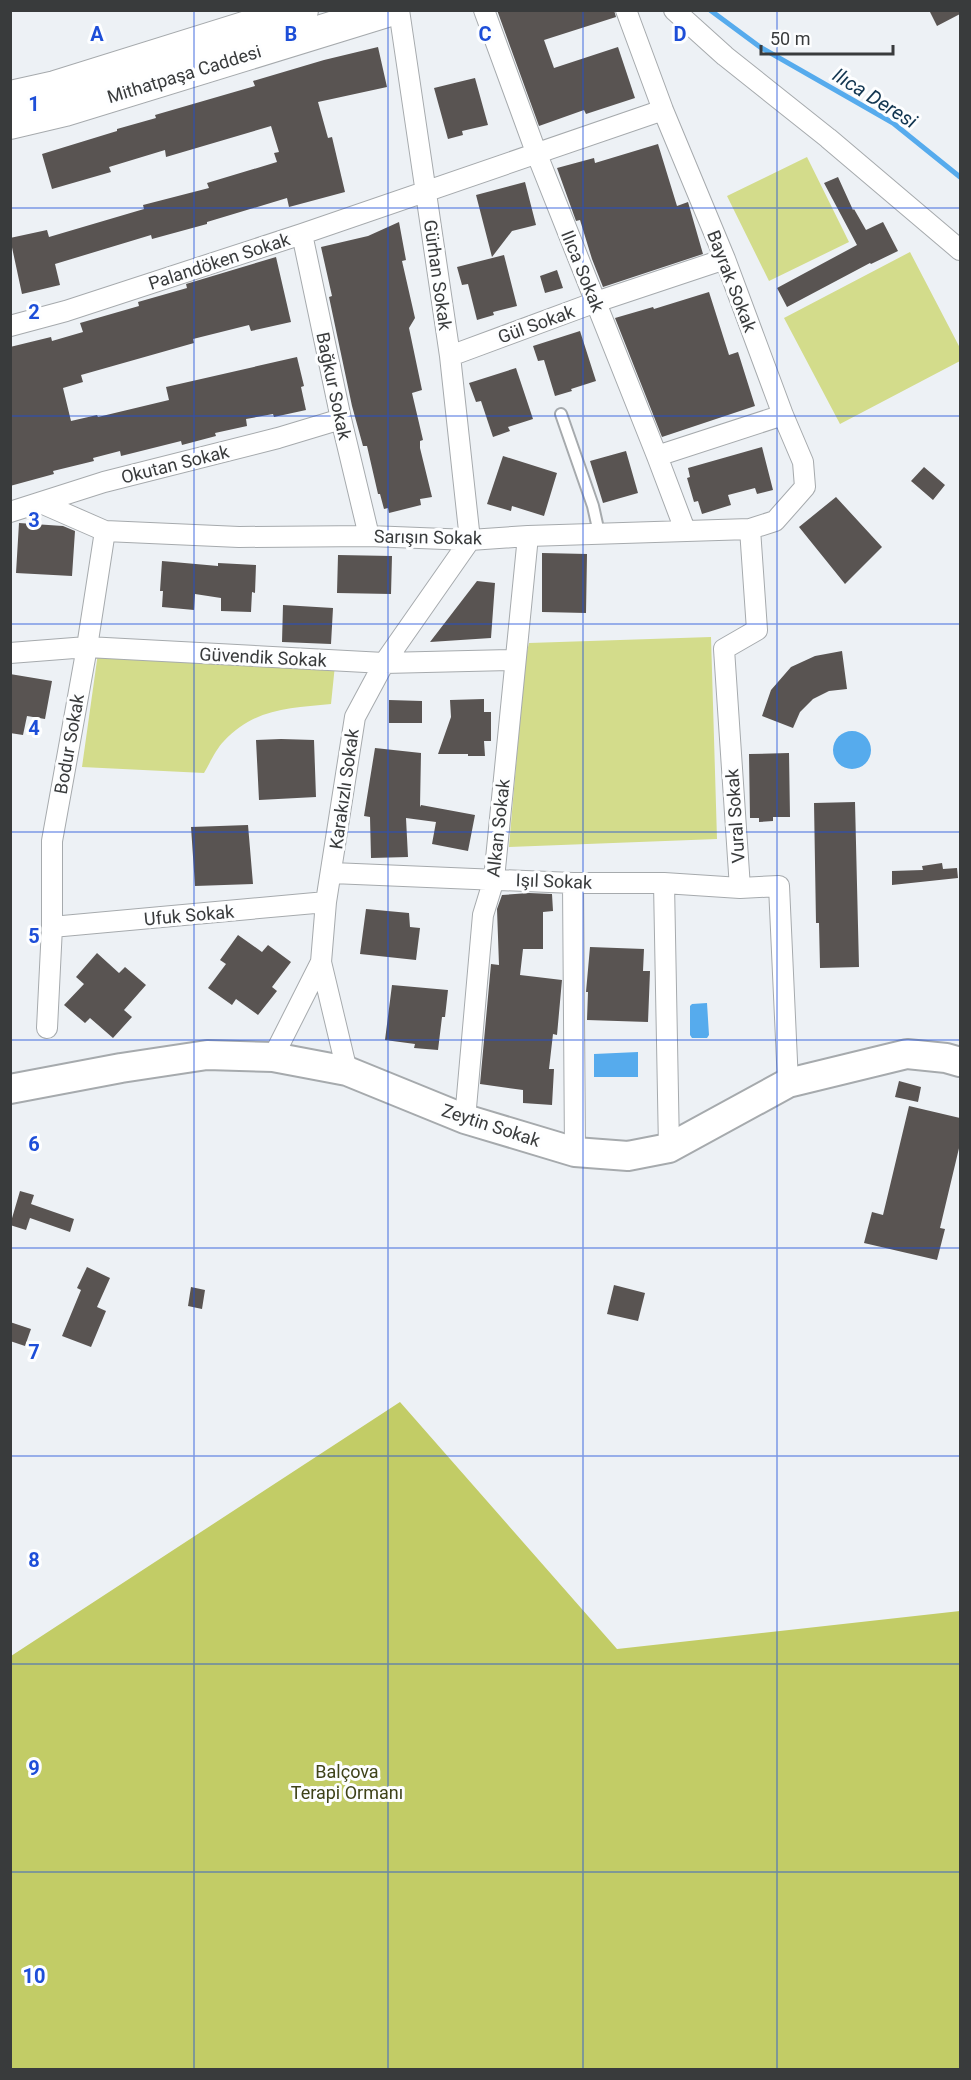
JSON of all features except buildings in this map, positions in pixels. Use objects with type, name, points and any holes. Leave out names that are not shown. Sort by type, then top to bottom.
[{"type":"main road","name":"Mithatpaşa Caddesi","points":[[10,98],[55,87],[302,10]]},
{"type":"main road","name":"Mithatpaşa Caddesi","points":[[10,123],[65,110],[390,10]]},
{"type":"street","name":"Gürhan Sokak","points":[[399,10],[450,356],[470,540]]},
{"type":"street","name":"Ilıca Sokak","points":[[484,10],[536,152],[685,530]]},
{"type":"street","name":"Bayrak Sokak","points":[[626,10],[663,110],[725,260],[783,416],[803,462],[805,487],[775,521],[750,529]]},
{"type":"street","points":[[674,10],[725,56],[828,138],[960,250]]},
{"type":"street","name":"Palandöken Sokak","points":[[10,326],[66,311],[302,234],[663,110]]},
{"type":"street","name":"Bağkur Sokak","points":[[302,234],[341,419],[369,536]]},
{"type":"street","name":"Gül Sokak","points":[[450,356],[596,302],[725,260]]},
{"type":"street","points":[[657,456],[783,416]]},
{"type":"street","name":"Okutan Sokak","points":[[10,512],[104,482],[278,438],[341,419]]},
{"type":"street","points":[[41,502],[105,531]]},
{"type":"street","name":"Sarışın Sokak","points":[[105,531],[239,537],[369,536],[470,540],[599,533],[750,529]]},
{"type":"street","name":"Vural Sokak","points":[[750,529],[757,630],[724,649],[740,888],[779,886],[788,1083]]},
{"type":"street","name":"Bodur Sokak","points":[[47,1028],[52,927],[52,840],[87,647],[105,531]]},
{"type":"street","name":"Alkan Sokak","points":[[465,1119],[483,915],[494,879],[528,536]]},
{"type":"street","name":"Karakızlı Sokak","points":[[347,1071],[321,962],[326,902],[355,717],[384,663],[470,540]]},
{"type":"street","name":"Güvendik Sokak","points":[[10,653],[87,647],[384,663],[515,660]]},
{"type":"street","name":"Işıl Sokak","points":[[332,873],[573,883],[664,883],[740,888]]},
{"type":"street","points":[[573,883],[575,1152]]},
{"type":"street","points":[[664,883],[669,1148]]},
{"type":"street","name":"Ufuk Sokak","points":[[52,927],[326,902]]},
{"type":"street","name":"Karakızlı Sokak","points":[[273,1057],[321,962]]},
{"type":"street","name":"Zeytin Sokak","points":[[10,1089],[121,1068],[207,1055],[273,1057],[347,1071],[465,1119],[575,1152],[628,1156],[669,1148],[788,1083],[907,1054],[946,1058],[960,1062]]},
{"type":"lane","points":[[561,414],[593,506],[599,533]]},
{"type":"green space","points":[[807,157],[849,242],[769,281],[727,196]]},
{"type":"green space","points":[[910,252],[960,348],[960,361],[840,424],[784,318]]},
{"type":"green space","points":[[711,637],[717,839],[509,847],[525,660],[529,643]]},
{"type":"green space","points":[[98,653],[335,665],[331,704],[287,709],[248,722],[221,744],[204,773],[82,767]]},
{"type":"green space","name":"Balçova Terapi Ormanı","points":[[400,1402],[617,1649],[960,1611],[960,2069],[11,2069],[11,1656]]},
{"type":"water","points":[[852,731],[865,737],[871,750],[865,763],[852,769],[839,763],[833,750],[839,737]]},
{"type":"water","points":[[707,1003],[709,1035],[707,1038],[692,1038],[690,1035],[690,1006]]},
{"type":"water","points":[[638,1052],[638,1077],[594,1077],[594,1054]]},
{"type":"waterway","name":"Ilıca Deresi","points":[[710,10],[760,47],[893,123],[960,177]]}]
